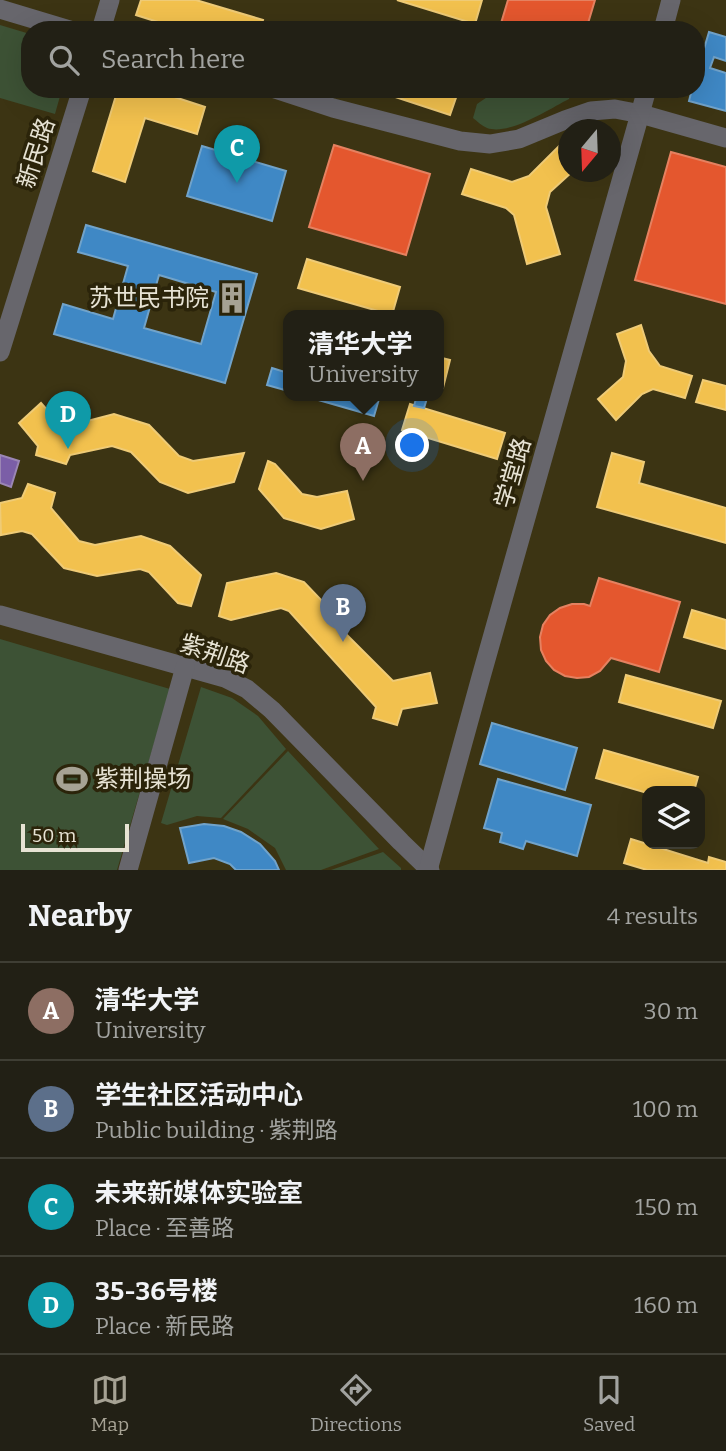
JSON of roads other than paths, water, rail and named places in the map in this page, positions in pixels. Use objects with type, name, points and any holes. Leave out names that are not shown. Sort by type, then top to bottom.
[{"type":"street","points":[[104,21],[110,0]]},
{"type":"street","points":[[665,21],[671,0]]},
{"type":"street","points":[[0,9],[40,21]]},
{"type":"street","name":"新民路","points":[[0,352],[79,98]]},
{"type":"street","points":[[302,98],[460,141],[491,144],[519,139],[591,111],[615,109],[726,138]]},
{"type":"street","name":"学堂路","points":[[429,870],[645,98]]},
{"type":"street","name":"紫荆路","points":[[0,615],[225,678],[247,689],[272,710],[429,870]]},
{"type":"street","points":[[128,870],[185,667]]},
{"type":"place","name":"未来新媒体实验室","points":[[237,183]]},
{"type":"place","name":"苏世民书院","points":[[232,298]]},
{"type":"place","name":"35-36号楼","points":[[68,449]]},
{"type":"place","name":"清华大学","points":[[363,481]]},
{"type":"place","name":"学生社区活动中心","points":[[343,642]]},
{"type":"place","name":"紫荆操场","points":[[72,779]]}]
